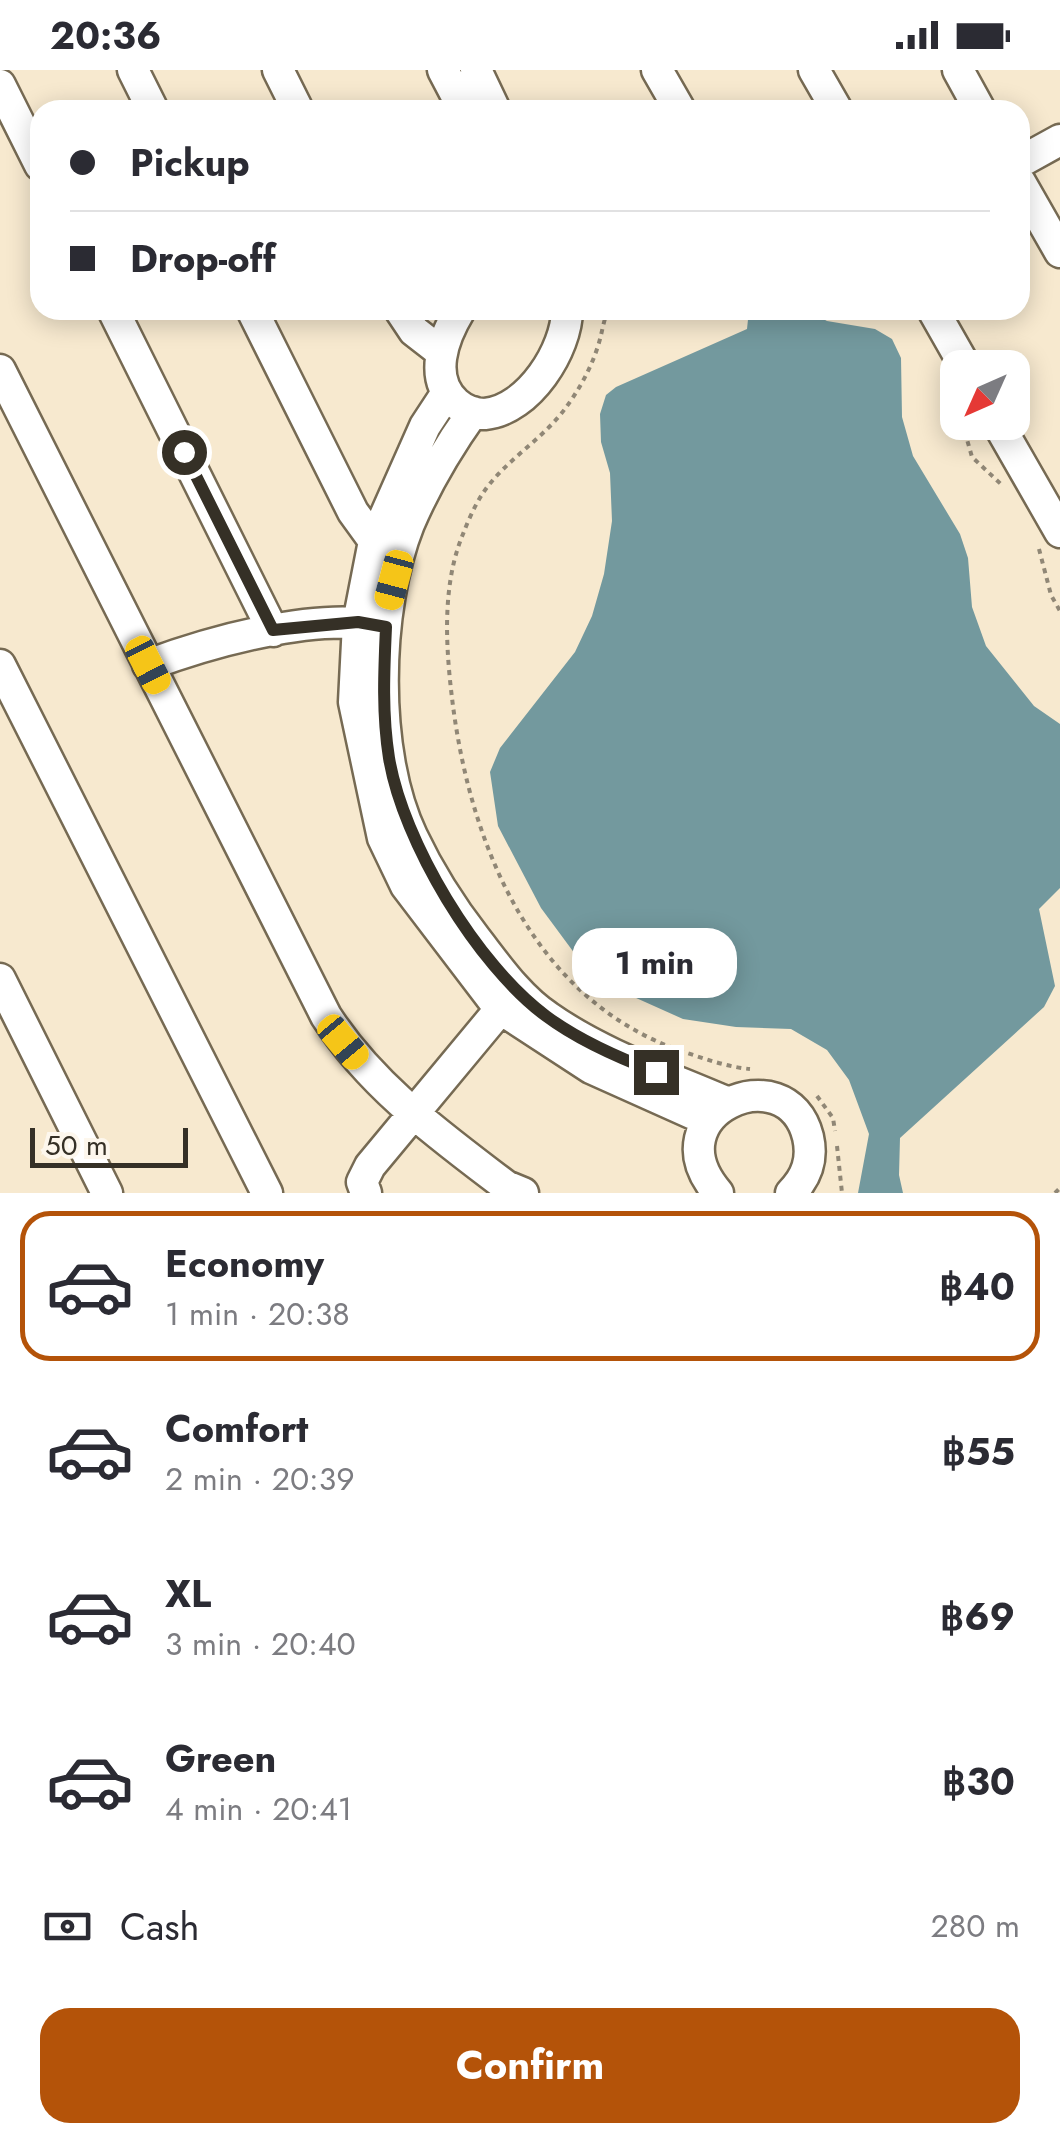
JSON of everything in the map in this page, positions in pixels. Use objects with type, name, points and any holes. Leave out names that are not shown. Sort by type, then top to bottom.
[{"type":"street","points":[[133,70],[148,100]]},
{"type":"street","points":[[278,70],[293,100]]},
{"type":"street","points":[[443,70],[459,100]]},
{"type":"street","points":[[476,70],[490,100]]},
{"type":"street","points":[[657,70],[674,100]]},
{"type":"street","points":[[814,70],[830,100]]},
{"type":"street","points":[[958,70],[974,100]]},
{"type":"street","points":[[0,85],[30,145]]},
{"type":"street","points":[[1030,156],[1060,140]]},
{"type":"street","points":[[1030,200],[1060,252]]},
{"type":"street","points":[[117,320],[273,630]]},
{"type":"street","points":[[257,320],[352,512],[374,541]]},
{"type":"street","points":[[407,320],[414,331],[441,352]]},
{"type":"street","points":[[455,320],[441,352],[440,372],[446,394],[461,408],[480,414],[496,412],[518,400],[544,374],[562,342],[565,320]]},
{"type":"street","points":[[939,320],[956,350]]},
{"type":"street","points":[[0,370],[326,1016],[359,1061],[412,1115],[513,1191]]},
{"type":"street","points":[[446,394],[417,442],[374,541],[372,625],[354,702],[383,838],[406,886],[509,999],[591,1068],[717,1111]]},
{"type":"street","points":[[372,625],[386,606],[408,526],[442,455],[473,412]]},
{"type":"street","points":[[1005,440],[1049,539]]},
{"type":"street","points":[[148,665],[205,644],[273,630],[372,625]]},
{"type":"street","points":[[0,666],[268,1193]]},
{"type":"street","points":[[0,979],[106,1193]]},
{"type":"street","points":[[366,1193],[362,1182],[370,1166],[509,999]]},
{"type":"street","points":[[718,1193],[705,1176],[699,1158],[700,1138],[717,1111],[743,1096],[762,1095],[796,1112],[806,1128],[809,1166],[791,1193]]},
{"type":"path","points":[[605,320],[588,371],[565,409],[483,492],[462,536],[451,573],[447,612],[449,677],[456,728],[466,777],[498,877],[563,975],[624,1026],[667,1046],[732,1068],[749,1069]]},
{"type":"path","points":[[967,440],[972,457],[1008,492]]},
{"type":"path","points":[[1049,539],[1051,595],[1060,611]]},
{"type":"path","points":[[816,1094],[833,1118],[842,1193]]},
{"type":"path","points":[[1055,1193],[1060,1188]]},
{"type":"water","points":[[748,320],[825,320],[875,329],[892,339],[901,358],[902,417],[913,456],[960,534],[968,558],[972,607],[986,646],[1034,706],[1060,724],[1060,888],[1039,909],[1055,986],[1044,1007],[900,1138],[899,1175],[903,1193],[858,1193],[869,1134],[849,1080],[827,1050],[791,1029],[736,1027],[683,1019],[625,993],[575,954],[541,908],[498,826],[490,772],[500,748],[575,652],[592,616],[604,574],[612,521],[610,473],[601,442],[600,414],[606,395],[616,387],[747,329]]},
{"type":"route","points":[[184,452],[273,630],[358,622],[386,627],[383,700],[389,760],[410,834],[458,916],[506,977],[546,1016],[619,1058],[656,1072]]}]
